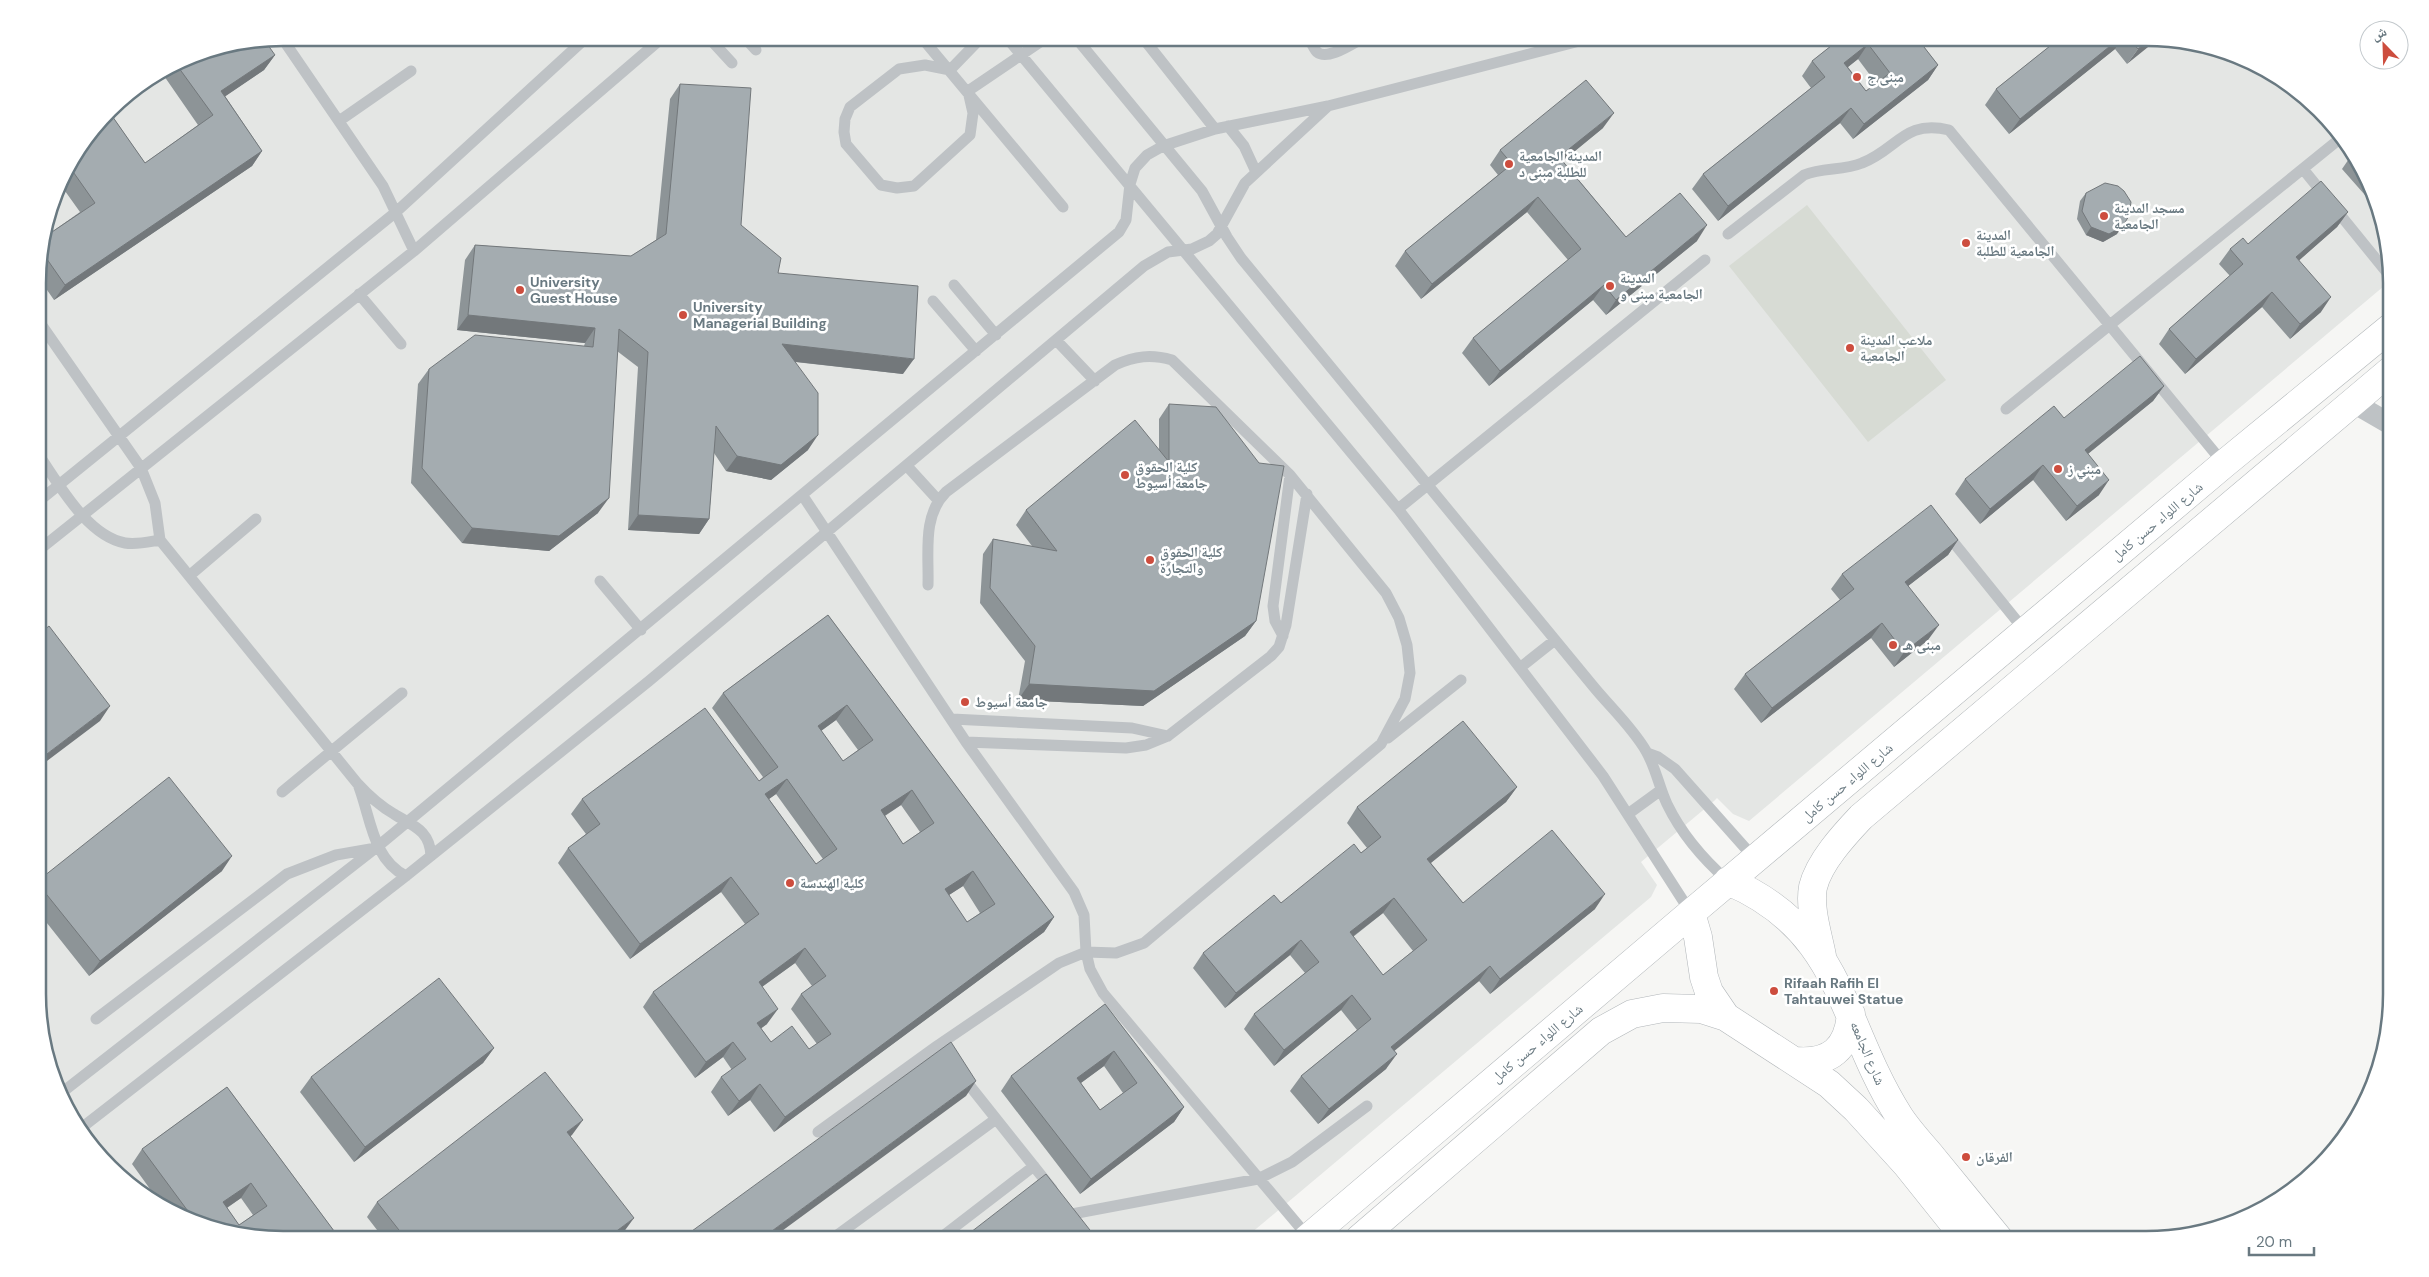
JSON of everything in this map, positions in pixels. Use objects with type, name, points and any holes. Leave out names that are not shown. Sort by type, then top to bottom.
[{"type":"main road","name":"شارع اللواء حسن كامل","points":[[1317,1231],[1691,912],[2224,464],[2383,334]]},
{"type":"main road","points":[[1822,956],[1813,908],[1813,887],[1825,862],[1841,838],[1861,817],[2383,376]]},
{"type":"main road","points":[[2248,444],[2272,469]]},
{"type":"main road","name":"شارع الجامعه","points":[[1728,881],[1751,891],[1791,919],[1822,956],[1851,1014],[1883,1089],[1900,1118],[1992,1231]]},
{"type":"main road","points":[[1691,912],[1698,937],[1704,977],[1709,992],[1726,1017]]},
{"type":"main road","points":[[1368,1231],[1601,1031],[1632,1014],[1663,1008],[1701,1009],[1726,1017],[1829,1084],[1856,1109],[1906,1164],[1960,1231]]},
{"type":"main road","points":[[1795,1061],[1812,1062],[1828,1057],[1841,1046],[1849,1031],[1851,1014]]},
{"type":"main road","points":[[1856,1109],[1883,1089]]},
{"type":"street","points":[[2352,402],[2383,420]]},
{"type":"lane","points":[[287,46],[383,186],[414,251]]},
{"type":"lane","points":[[46,495],[396,212],[577,46]]},
{"type":"lane","points":[[46,544],[414,251],[653,46]]},
{"type":"lane","points":[[716,46],[732,63]]},
{"type":"lane","points":[[752,46],[756,50]]},
{"type":"lane","points":[[929,46],[1063,208]]},
{"type":"lane","points":[[950,70],[973,46]]},
{"type":"lane","points":[[1014,46],[1398,509],[1603,776],[1691,912]]},
{"type":"lane","points":[[968,91],[1035,46]]},
{"type":"lane","points":[[1082,46],[1202,191],[1241,258],[1632,731],[1647,753],[1673,816],[1694,848],[1728,881]]},
{"type":"lane","points":[[1149,46],[1215,129]]},
{"type":"lane","points":[[1313,46],[1316,51],[1322,54],[1329,54],[1346,46]]},
{"type":"lane","points":[[66,1089],[408,822],[1119,232],[1128,214],[1130,184],[1140,160],[1163,146],[1215,129],[1328,106],[1560,46]]},
{"type":"lane","points":[[950,70],[925,65],[899,70],[850,107],[845,119],[844,132],[846,144],[881,185],[897,188],[914,186],[970,135],[973,113],[968,91]]},
{"type":"lane","points":[[339,122],[411,71]]},
{"type":"lane","points":[[86,1125],[431,856],[827,534],[1144,266],[1162,255],[1201,246],[1216,234],[1236,196],[1256,172],[1328,106]]},
{"type":"lane","points":[[1228,126],[1244,146],[1256,172]]},
{"type":"lane","points":[[1728,234],[1804,175],[1819,170],[1862,163],[1873,158],[1909,132],[1940,128],[1949,130],[2224,464]]},
{"type":"lane","points":[[2006,409],[2336,142]]},
{"type":"lane","points":[[2303,168],[2382,265]]},
{"type":"lane","points":[[1398,509],[1705,260]]},
{"type":"lane","points":[[954,285],[996,335]]},
{"type":"lane","points":[[359,294],[402,344]]},
{"type":"lane","points":[[933,301],[976,351]]},
{"type":"lane","points":[[46,332],[141,468],[155,503],[160,540],[357,783],[381,805],[421,829],[426,835],[431,856]]},
{"type":"lane","points":[[1056,340],[1095,381]]},
{"type":"lane","points":[[928,585],[930,517],[938,500],[1115,365],[1127,360],[1152,356],[1172,360],[1290,475],[1386,594],[1399,618],[1407,645],[1410,674],[1406,699],[1381,744]]},
{"type":"lane","points":[[46,465],[94,528],[109,537],[126,542],[143,543],[160,540]]},
{"type":"lane","points":[[907,466],[938,500]]},
{"type":"lane","points":[[1283,636],[1275,621],[1273,606],[1290,475]]},
{"type":"lane","points":[[966,742],[1126,748],[1146,745],[1168,736],[1271,656],[1279,647],[1283,636],[1307,494]]},
{"type":"lane","points":[[803,496],[966,742],[1074,892],[1080,904],[1086,926],[1086,952],[1090,969],[1103,993],[1301,1231]]},
{"type":"lane","points":[[189,576],[256,519]]},
{"type":"lane","points":[[1942,527],[2025,632]]},
{"type":"lane","points":[[600,581],[640,630]]},
{"type":"lane","points":[[1521,667],[1555,640]]},
{"type":"lane","points":[[818,1132],[940,1049],[1059,963],[1086,952],[1116,953],[1144,943],[1381,744],[1461,680]]},
{"type":"lane","points":[[282,792],[402,693]]},
{"type":"lane","points":[[952,719],[1132,728],[1168,736]]},
{"type":"lane","points":[[1647,753],[1658,757],[1675,769],[1755,859]]},
{"type":"lane","points":[[357,783],[369,815],[377,847],[388,865],[406,876]]},
{"type":"lane","points":[[1628,814],[1661,790]]},
{"type":"lane","points":[[96,1019],[287,874],[336,855],[377,847]]},
{"type":"lane","points":[[954,1066],[1082,1227]]},
{"type":"lane","points":[[1067,1207],[1258,1179],[1292,1162],[1367,1106]]},
{"type":"lane","points":[[843,1231],[996,1119]]},
{"type":"lane","points":[[949,1231],[1034,1166]]},
{"type":"shaded area","name":"جامعة أسيوط","points":[[283,46],[2146,46],[2177,48],[2207,54],[2237,64],[2264,78],[2290,95],[2334,139],[2351,165],[2365,192],[2375,222],[2381,252],[2383,287],[1749,821],[1733,814],[1717,798],[1641,862],[1657,885],[1651,897],[1254,1231],[283,1231],[252,1229],[222,1223],[192,1213],[165,1199],[139,1182],[95,1138],[78,1112],[64,1085],[54,1055],[48,1025],[46,994],[46,283],[48,252],[54,222],[64,192],[78,165],[95,139],[127,105],[152,86],[192,64],[222,54],[252,48]]},
{"type":"shaded area","points":[[1807,205],[1946,380],[1868,442],[1729,266]]},
{"type":"building","points":[[1831,46],[1865,46],[1844,63],[1866,91],[1890,73],[1870,46],[1923,46],[1938,65],[1864,124],[1851,108],[1728,206],[1703,174],[1825,77],[1812,61]]},
{"type":"building","points":[[2050,46],[2110,46],[2020,119],[1996,89]]},
{"type":"building","points":[[269,47],[275,55],[221,91],[262,151],[65,285],[48,260],[52,232],[95,203],[74,173],[86,152],[105,127],[114,118],[145,163],[213,115],[180,70],[222,54]]},
{"type":"building","points":[[1586,80],[1614,113],[1559,157],[1626,237],[1680,193],[1707,225],[1616,300],[1604,285],[1500,371],[1473,338],[1581,249],[1538,197],[1432,284],[1405,251],[1512,164],[1500,150]]},
{"type":"building","name":"University Managerial Building","points":[[680,84],[751,88],[741,225],[781,258],[778,273],[918,286],[914,359],[782,344],[818,393],[818,435],[781,465],[737,456],[716,426],[709,519],[638,515],[648,352],[619,329],[609,498],[559,536],[472,528],[422,468],[429,369],[475,335],[593,347],[595,328],[468,315],[475,245],[631,256],[666,234]]},
{"type":"building","points":[[2321,181],[2348,212],[2296,257],[2331,297],[2300,324],[2272,292],[2196,359],[2169,329],[2243,264],[2230,249],[2243,238],[2248,244]]},
{"type":"building","points":[[2105,183],[2118,186],[2124,191],[2131,202],[2129,216],[2122,227],[2109,234],[2091,227],[2082,211],[2086,193]]},
{"type":"building","points":[[2140,356],[2164,386],[2085,450],[2109,480],[2077,506],[2043,465],[1990,509],[1965,479],[2054,406],[2064,418]]},
{"type":"building","name":"كلية الحقوق والتجارة","points":[[1169,404],[1216,407],[1259,463],[1284,466],[1256,621],[1154,691],[1029,684],[1035,646],[990,588],[993,539],[1057,551],[1026,510],[1135,420],[1169,462]]},
{"type":"building","points":[[1931,505],[1958,540],[1905,582],[1939,625],[1904,652],[1882,623],[1772,708],[1745,674],[1854,589],[1842,574]]},
{"type":"building","name":"كلية الهندسة","points":[[828,615],[1054,917],[785,1117],[760,1084],[739,1101],[721,1077],[746,1059],[733,1042],[706,1062],[653,992],[759,914],[731,877],[640,944],[568,848],[600,824],[582,799],[705,708],[759,781],[778,767],[723,693]],"holes":[[[847,705],[873,740],[843,761],[818,726]],[[787,779],[837,849],[816,864],[765,794]],[[912,790],[934,823],[903,844],[881,810]],[[973,871],[995,904],[967,922],[945,889]],[[805,948],[826,976],[801,994],[831,1034],[809,1049],[792,1026],[771,1042],[757,1023],[778,1009],[759,982]]]},
{"type":"building","points":[[49,626],[110,706],[46,755],[46,628]]},
{"type":"building","points":[[1463,721],[1517,787],[1427,859],[1463,903],[1552,830],[1605,894],[1500,979],[1490,966],[1391,1047],[1397,1054],[1329,1109],[1301,1076],[1371,1019],[1352,995],[1284,1050],[1254,1014],[1319,962],[1301,940],[1236,993],[1203,953],[1274,895],[1281,903],[1354,844],[1361,853],[1381,837],[1357,807]],"holes":[[[1394,898],[1427,940],[1383,975],[1350,932]]]},
{"type":"building","points":[[169,777],[232,856],[100,961],[46,894],[46,874]]},
{"type":"building","points":[[439,978],[494,1048],[365,1147],[311,1077]]},
{"type":"building","points":[[1105,1004],[1184,1107],[1091,1179],[1011,1076]],"holes":[[[1114,1051],[1137,1083],[1100,1110],[1077,1078]]]},
{"type":"building","points":[[951,1042],[976,1081],[772,1231],[692,1231]]},
{"type":"building","points":[[545,1072],[583,1120],[567,1132],[634,1218],[617,1231],[400,1231],[377,1202]]},
{"type":"building","points":[[227,1087],[334,1231],[252,1229],[222,1223],[188,1211],[142,1149]],"holes":[[[251,1183],[267,1206],[239,1225],[223,1202]]]},
{"type":"building","points":[[1046,1174],[1091,1231],[972,1231]]},
{"type":"place","name":"مبنى ج","points":[[1857,77]]},
{"type":"place","name":"المدينة الجامعية للطلبة مبنى د","points":[[1509,164]]},
{"type":"place","name":"مسجد المدينة الجامعية","points":[[2104,216]]},
{"type":"place","name":"المدينة الجامعية للطلبة","points":[[1966,243]]},
{"type":"place","name":"المدينة الجامعية مبنى و","points":[[1610,286]]},
{"type":"place","name":"University Guest House","points":[[520,290]]},
{"type":"place","name":"University Managerial Building","points":[[683,315]]},
{"type":"place","name":"ملاعب المدينة الجامعية","points":[[1850,348]]},
{"type":"place","name":"مبني ز","points":[[2058,469]]},
{"type":"place","name":"كلية الحقوق جامعة أسيوط","points":[[1125,475]]},
{"type":"place","name":"كلية الحقوق والتجارة","points":[[1150,560]]},
{"type":"place","name":"مبنى هـ","points":[[1893,645]]},
{"type":"place","name":"جامعة أسيوط","points":[[965,702]]},
{"type":"place","name":"كلية الهندسة","points":[[790,883]]},
{"type":"place","name":"Rifaah Rafih El Tahtauwei Statue","points":[[1774,991]]},
{"type":"place","name":"الفرقان","points":[[1966,1157]]}]
